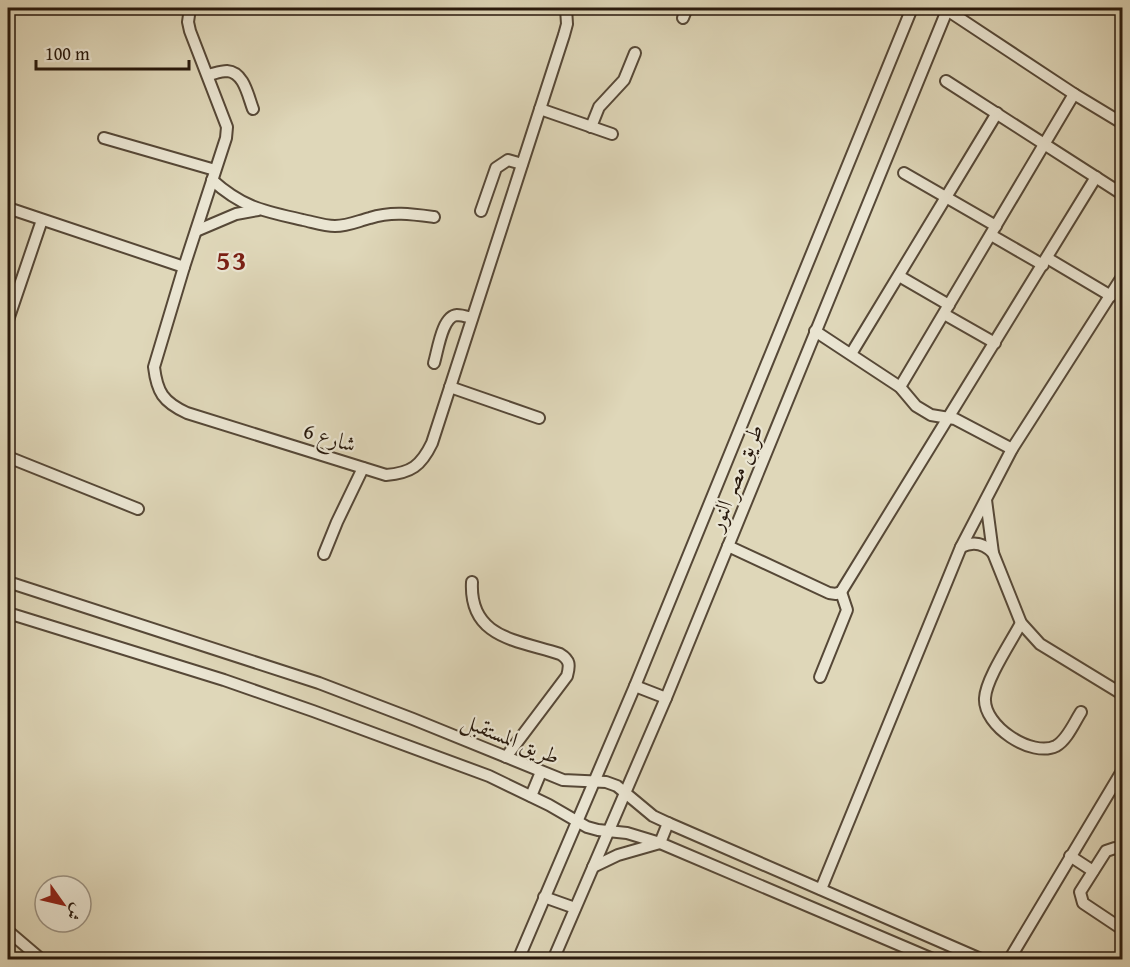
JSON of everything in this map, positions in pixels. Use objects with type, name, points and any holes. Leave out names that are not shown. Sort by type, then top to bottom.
[{"type":"street","name":"شارع 6","points":[[190,8],[188,22],[190,31],[227,127],[226,138],[154,367],[156,382],[162,396],[173,406],[187,413],[386,474],[401,474],[414,468],[425,457],[432,443],[567,24],[566,8]]},
{"type":"street","name":"طريق مصر النور","points":[[518,960],[635,686],[912,8]]},
{"type":"street","points":[[947,9],[1074,94],[1122,121]]},
{"type":"street","name":"طريق مصر النور","points":[[553,960],[666,698],[947,9]]},
{"type":"street","points":[[591,127],[599,106],[624,80],[635,52]]},
{"type":"street","points":[[208,75],[226,71],[236,74],[243,81],[253,109]]},
{"type":"street","points":[[946,81],[1122,194]]},
{"type":"street","points":[[900,387],[1074,94]]},
{"type":"street","points":[[540,109],[612,134]]},
{"type":"street","points":[[851,354],[997,113]]},
{"type":"street","points":[[104,138],[214,175],[241,202],[258,210],[333,227],[351,225],[371,217],[392,214],[413,214],[434,218]]},
{"type":"street","points":[[481,211],[496,168],[508,160],[522,164]]},
{"type":"street","points":[[904,173],[946,197],[993,230],[1045,261],[1111,296]]},
{"type":"street","points":[[728,546],[829,593],[841,592],[1096,177]]},
{"type":"street","points":[[8,208],[184,267]]},
{"type":"street","points":[[195,231],[226,218],[258,210]]},
{"type":"street","points":[[8,320],[42,220]]},
{"type":"street","points":[[899,276],[995,343]]},
{"type":"street","points":[[821,889],[961,547],[1012,449],[1122,277]]},
{"type":"street","points":[[434,363],[445,324],[449,318],[457,315],[472,318]]},
{"type":"street","points":[[816,331],[900,387],[916,406],[931,415],[955,420],[1012,449]]},
{"type":"street","points":[[450,387],[539,418]]},
{"type":"street","points":[[8,457],[138,509]]},
{"type":"street","points":[[324,554],[363,468]]},
{"type":"street","points":[[986,500],[993,553],[1021,623],[1040,644],[1122,694]]},
{"type":"street","points":[[961,547],[977,543],[993,553]]},
{"type":"street","name":"طريق المستقبل","points":[[8,582],[319,683],[562,780],[606,782],[617,786],[653,816],[983,960]]},
{"type":"street","points":[[472,582],[471,599],[477,615],[488,628],[504,636],[560,654],[567,658],[570,666],[567,676],[506,757]]},
{"type":"street","points":[[820,677],[847,610],[841,592]]},
{"type":"street","name":"طريق المستقبل","points":[[8,613],[224,680],[313,711],[489,777],[531,796],[587,827],[627,833],[660,843],[934,960]]},
{"type":"street","points":[[1021,623],[987,689],[985,707],[990,720],[1000,730],[1030,746],[1044,749],[1055,746],[1064,739],[1081,712]]},
{"type":"street","points":[[635,686],[666,698]]},
{"type":"street","points":[[1009,960],[1122,771]]},
{"type":"street","points":[[531,796],[541,772]]},
{"type":"street","points":[[593,867],[618,855],[660,843],[668,823]]},
{"type":"street","points":[[1122,851],[1115,848],[1106,851],[1080,892],[1080,898],[1088,907],[1122,929]]},
{"type":"street","points":[[1070,856],[1093,871]]},
{"type":"street","points":[[544,897],[575,908]]},
{"type":"street","points":[[8,932],[42,960]]},
{"type":"district","name":"53","points":[[232,259]]}]
